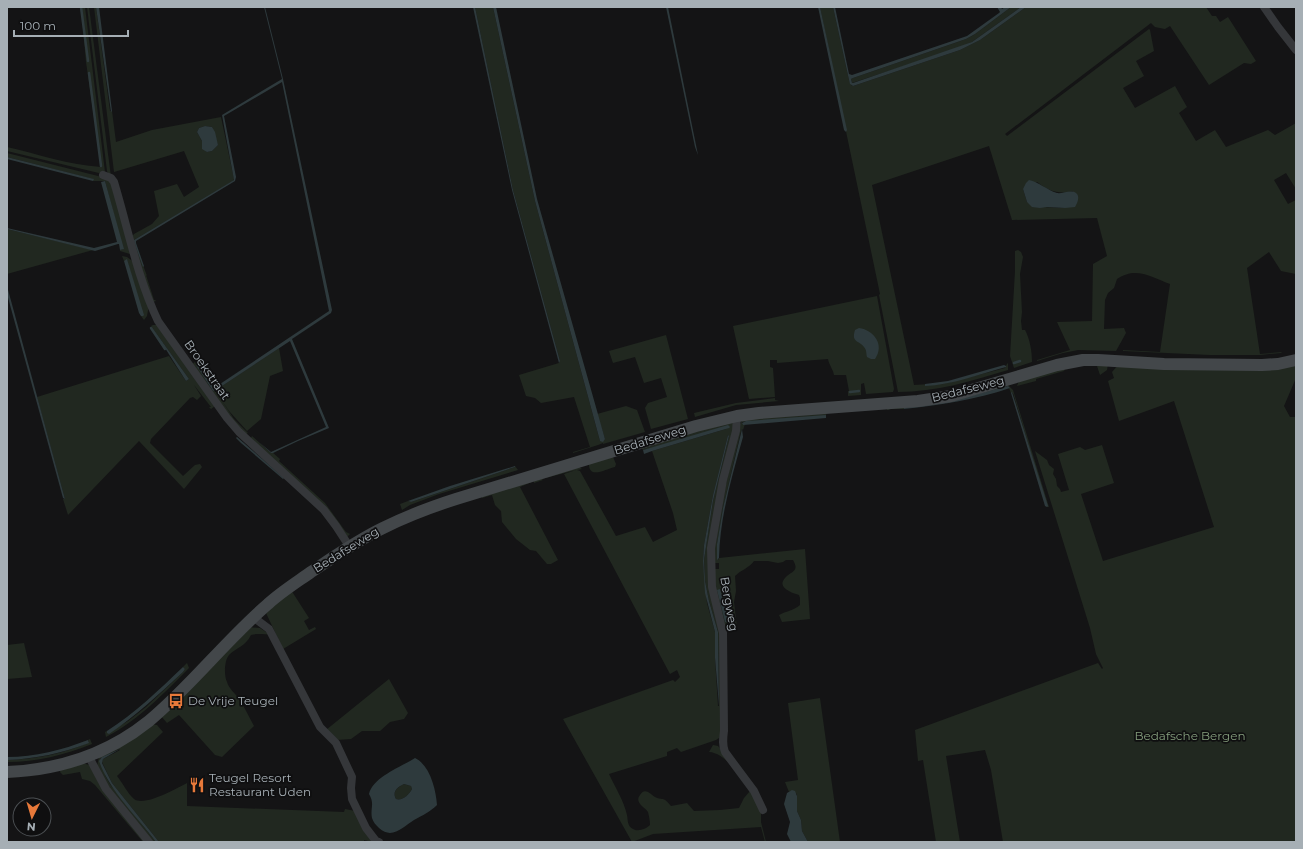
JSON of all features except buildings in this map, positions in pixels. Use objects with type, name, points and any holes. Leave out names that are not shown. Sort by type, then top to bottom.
[{"type":"street","points":[[1264,7],[1296,50]]},
{"type":"street","name":"Broekstraat","points":[[103,175],[111,178],[114,182],[150,305],[158,321],[227,418],[239,432],[324,510],[349,546]]},
{"type":"street","name":"Bedafseweg","points":[[7,772],[27,771],[52,767],[89,757],[122,740],[150,720],[253,617],[280,594],[349,546],[383,528],[419,512],[456,499],[696,426],[758,412],[939,398],[963,393],[1058,365],[1083,360],[1164,364],[1254,365],[1278,364],[1296,360]]},
{"type":"street","name":"Bergweg","points":[[737,416],[736,431],[723,480],[711,548],[712,587],[723,633],[724,731],[722,741],[724,752],[754,791],[763,810]]},
{"type":"street","points":[[253,617],[269,628],[320,727],[336,744],[352,778],[350,788],[352,799],[366,828],[376,841],[379,842]]},
{"type":"street","points":[[89,757],[106,789],[149,842]]},
{"type":"green space","points":[[81,7],[85,7],[105,172],[103,174],[7,151],[7,147],[65,162],[101,167],[86,62]]},
{"type":"green space","points":[[87,7],[89,7],[111,177],[107,171]]},
{"type":"green space","points":[[94,7],[96,7],[110,111],[112,111],[116,142],[152,130],[221,117],[234,179],[134,240],[154,300],[156,301],[153,302],[131,238],[134,234],[152,224],[159,216],[154,191],[177,184],[184,197],[199,187],[184,151],[114,172]],"holes":[[[205,126],[212,127],[218,145],[212,151],[207,152],[202,147],[202,141],[197,132],[199,128]]]},
{"type":"green space","points":[[475,7],[493,7],[535,201],[600,441],[605,439],[597,414],[626,406],[637,410],[645,432],[573,453],[590,447],[574,397],[541,403],[535,398],[526,396],[519,375],[559,363],[560,361],[513,190]]},
{"type":"green space","points":[[820,7],[833,7],[849,80],[853,86],[960,50],[980,40],[1026,7],[1206,7],[1212,16],[1216,16],[1220,22],[1228,17],[1256,61],[1251,64],[1244,63],[1209,85],[1170,26],[1165,29],[1155,27],[1151,23],[1005,134],[1007,136],[1149,29],[1154,51],[1136,61],[1144,76],[1123,88],[1135,108],[1175,86],[1187,107],[1179,113],[1196,141],[1215,130],[1226,147],[1268,130],[1275,135],[1296,123],[1296,189],[1286,173],[1274,180],[1288,204],[1296,200],[1296,274],[1281,271],[1269,252],[1247,268],[1260,354],[1282,352],[1281,353],[1260,355],[1210,355],[1123,351],[1160,352],[1170,284],[1144,274],[1131,273],[1117,279],[1114,288],[1108,293],[1105,300],[1104,329],[1124,328],[1126,333],[1116,351],[1078,350],[1037,361],[1070,350],[1057,322],[1092,321],[1093,264],[1107,256],[1097,218],[1012,220],[989,146],[872,185],[914,385],[947,383],[1005,368],[1008,363],[1008,370],[940,388],[912,392],[898,392],[880,294]],"holes":[[[1037,182],[1050,190],[1063,193],[1073,191],[1065,208],[1042,207],[1027,202],[1023,189]]]},
{"type":"green space","points":[[1011,7],[1021,7],[972,42],[953,50],[852,83],[851,79],[853,78],[966,39]]},
{"type":"green space","points":[[7,153],[111,180],[133,255],[120,251],[123,249],[105,181],[93,181],[93,179],[7,157]]},
{"type":"green space","points":[[7,229],[93,250],[7,274]]},
{"type":"green space","points":[[1018,250],[1021,252],[1023,257],[1020,274],[1022,330],[1025,330],[1028,337],[1032,362],[1014,368],[1010,356],[1015,251]]},
{"type":"green space","points":[[122,256],[127,257],[135,263],[149,305],[147,316],[144,320],[141,316],[143,316],[127,260],[124,261]]},
{"type":"green space","points":[[877,296],[894,389],[893,392],[866,394],[864,383],[861,384],[861,395],[848,396],[849,391],[846,375],[834,375],[828,359],[777,363],[777,360],[770,360],[770,367],[773,368],[775,397],[749,399],[733,326]]},
{"type":"green space","points":[[159,325],[215,406],[211,409],[209,407],[211,407],[194,385],[201,396],[197,400],[193,397],[190,398],[151,439],[150,443],[183,476],[195,465],[200,464],[202,467],[184,489],[139,441],[68,515],[37,397],[169,356],[186,381],[189,379],[151,326]]},
{"type":"green space","points":[[666,335],[688,419],[651,429],[645,408],[648,403],[667,397],[661,378],[644,383],[635,357],[613,363],[609,351]]},
{"type":"green space","points":[[279,348],[283,371],[270,376],[261,419],[247,431],[229,411],[218,395],[234,419],[248,433],[244,435],[191,365],[195,362],[213,391]]},
{"type":"green space","points":[[1093,363],[1108,364],[1107,370],[1100,375],[1097,366],[1084,365],[1065,369],[1064,371],[1036,379],[1036,381],[1017,386],[1019,381],[1022,379],[1065,366]]},
{"type":"green space","name":"Bedafsche Bergen","points":[[1119,364],[1296,364],[1296,378],[1284,406],[1290,417],[1296,417],[1296,842],[1003,842],[991,770],[985,750],[946,756],[960,842],[936,842],[923,760],[918,761],[915,730],[1098,663],[1102,669],[1103,668],[1096,654],[1090,628],[1035,451],[1047,460],[1049,465],[1054,469],[1053,474],[1056,479],[1057,486],[1061,492],[1069,490],[1058,454],[1080,447],[1085,450],[1102,445],[1114,483],[1081,494],[1103,561],[1214,527],[1174,401],[1119,421],[1108,381],[1114,378],[1112,372]]},
{"type":"green space","points":[[1008,385],[1013,390],[1049,507],[1047,507],[1013,393],[1011,393],[1008,386],[959,399],[904,407],[904,409],[887,410],[887,408]]},
{"type":"green space","points":[[775,398],[775,400],[779,401],[736,405],[695,417],[694,413],[736,403]]},
{"type":"green space","points":[[827,411],[826,415],[824,416],[742,422],[743,425],[745,424],[743,430],[742,429],[741,431],[723,508],[717,544],[718,560],[719,558],[805,549],[810,619],[782,622],[779,615],[795,609],[800,605],[799,595],[786,590],[783,585],[785,578],[794,571],[796,567],[793,560],[786,560],[778,563],[754,561],[735,576],[736,591],[734,602],[737,628],[724,629],[715,593],[715,569],[719,569],[719,563],[715,563],[715,534],[739,426],[743,419]]},
{"type":"green space","points":[[729,421],[734,424],[710,547],[720,625],[723,730],[719,738],[716,740],[681,752],[677,748],[667,752],[667,756],[609,774],[624,805],[629,825],[635,830],[642,830],[650,825],[648,812],[638,800],[640,795],[646,791],[655,797],[665,800],[671,806],[687,803],[694,811],[739,808],[744,798],[750,791],[727,761],[716,753],[709,752],[713,745],[718,746],[744,779],[761,811],[761,822],[766,842],[761,827],[653,834],[632,842],[563,719],[673,680],[675,682],[680,677],[677,670],[670,674],[564,474],[576,470],[542,479],[543,480],[534,483],[534,481],[520,487],[558,560],[551,564],[547,564],[536,551],[530,550],[516,539],[502,522],[501,511],[495,505],[492,495],[482,498],[481,495],[579,467],[582,469],[577,470],[580,471],[616,536],[645,527],[653,542],[677,530],[673,513],[652,451],[729,428],[643,450],[642,448]],"holes":[[[728,435],[713,501],[704,560],[705,581],[718,632],[718,706],[715,632],[707,603],[703,561],[704,545],[713,495]]]},
{"type":"green space","points":[[252,436],[280,459],[279,461],[325,503],[346,532],[350,534],[347,537],[250,440]]},
{"type":"green space","points":[[613,457],[616,464],[615,467],[598,472],[591,471],[589,468],[589,463]]},
{"type":"green space","points":[[515,466],[518,470],[439,494],[410,505],[402,510],[400,504],[408,501],[411,502]]},
{"type":"green space","points":[[291,590],[309,618],[304,621],[309,630],[315,627],[316,629],[283,649],[266,613]]},
{"type":"green space","points":[[247,627],[260,628],[269,634],[251,635],[244,644],[229,655],[225,665],[225,672],[228,684],[241,702],[254,726],[222,757],[215,755],[179,715],[167,723],[160,715]]},
{"type":"green space","points":[[24,643],[32,677],[7,679],[7,645]]},
{"type":"green space","points":[[187,663],[189,668],[150,706],[129,723],[106,737],[105,732],[107,731],[107,733],[128,721],[146,707],[183,672],[185,669],[183,667]]},
{"type":"green space","points":[[389,679],[408,713],[404,719],[390,722],[380,731],[362,731],[351,739],[336,740],[326,730]]},
{"type":"green space","points":[[820,698],[840,842],[808,842],[802,831],[801,820],[797,811],[797,794],[790,791],[789,792],[785,782],[798,780],[788,703]]},
{"type":"green space","points":[[150,724],[157,725],[163,732],[117,776],[134,799],[146,801],[153,799],[187,783],[187,806],[344,812],[345,809],[355,811],[373,842],[364,840],[364,842],[159,842],[112,783],[102,762],[103,759],[120,750],[119,749],[100,759],[106,777],[156,842],[152,842],[111,791],[97,766],[99,757]]},
{"type":"green space","points":[[90,739],[92,744],[61,755],[29,761],[7,762],[7,760],[39,757],[70,750],[89,742],[88,740]]},
{"type":"green space","points":[[83,763],[89,765],[93,770],[99,784],[146,842],[143,842],[95,785],[90,781],[82,779],[80,772],[63,775],[60,772],[61,769]]},
{"type":"green space","points":[[404,784],[411,786],[412,789],[405,797],[396,799],[396,790]]},
{"type":"shaded area","points":[[96,7],[99,7],[111,112]]},
{"type":"shaded area","points":[[264,7],[283,79],[332,310],[331,313],[292,339],[329,428],[273,453],[271,453],[259,442],[271,452],[326,427],[290,341],[213,391],[196,365],[197,364],[214,388],[329,311],[282,82],[224,116],[236,177],[235,181],[136,241],[144,266],[143,267],[134,242],[134,240],[234,180],[222,115],[282,79]]},
{"type":"shaded area","points":[[473,7],[475,7],[513,190],[560,361],[559,363],[512,190]]},
{"type":"shaded area","points":[[493,7],[496,7],[537,199],[605,439],[603,442],[600,441],[535,201]]},
{"type":"shaded area","points":[[666,7],[668,7],[698,155],[695,147]]},
{"type":"shaded area","points":[[818,7],[820,7],[847,130],[846,132],[844,130]]},
{"type":"shaded area","points":[[833,7],[835,7],[849,74],[852,75],[967,36],[999,13],[1000,12],[997,7],[1001,7],[1002,9],[1005,7],[1011,7],[966,39],[853,78],[851,79],[853,83],[972,42],[1021,7],[1026,7],[980,40],[960,50],[853,86],[850,84]]},
{"type":"shaded area","points":[[205,126],[212,127],[215,132],[218,145],[212,151],[207,152],[202,149],[202,141],[197,132],[199,128]]},
{"type":"shaded area","points":[[7,157],[94,179],[93,181],[7,159]]},
{"type":"shaded area","points":[[1029,180],[1057,193],[1072,191],[1076,193],[1078,199],[1075,207],[1032,207],[1027,202],[1023,189]]},
{"type":"shaded area","points":[[105,181],[124,249],[120,250],[118,244],[95,251],[7,229],[94,248],[117,242],[101,182]]},
{"type":"shaded area","points":[[127,259],[144,315],[143,316],[139,313],[124,261]]},
{"type":"shaded area","points":[[7,286],[65,499],[63,498],[7,294]]},
{"type":"shaded area","points":[[151,326],[189,379],[186,381]]},
{"type":"shaded area","points":[[859,328],[869,332],[876,339],[879,349],[875,359],[867,357],[865,348],[856,341],[854,334],[855,330]]},
{"type":"shaded area","points":[[1004,365],[1006,367],[966,379],[945,384],[925,386],[925,384],[948,381]]},
{"type":"shaded area","points":[[1008,386],[1010,388],[971,399],[904,409],[904,407],[959,399]]},
{"type":"shaded area","points":[[1012,392],[1048,506],[1047,507],[1045,506],[1011,393]]},
{"type":"shaded area","points":[[826,415],[826,418],[743,425],[742,423],[746,421]]},
{"type":"shaded area","points":[[728,425],[730,427],[729,428],[644,454],[643,450]]},
{"type":"shaded area","points":[[742,429],[743,437],[727,496],[719,558],[717,560],[717,544],[723,508]]},
{"type":"shaded area","points":[[728,435],[713,501],[704,560],[705,581],[718,632],[719,706],[715,658],[715,632],[705,593],[703,561],[704,545],[713,495]]},
{"type":"shaded area","points":[[237,437],[284,478],[283,479],[241,443],[236,438]]},
{"type":"shaded area","points":[[515,466],[411,502],[408,501],[450,486]]},
{"type":"shaded area","points":[[720,589],[730,622],[729,623],[725,622],[717,590]]},
{"type":"shaded area","points":[[183,667],[185,669],[183,672],[129,720],[109,734],[107,733],[107,731],[146,701]]},
{"type":"shaded area","points":[[88,740],[89,743],[59,753],[7,760],[7,757],[28,756],[48,752]]},
{"type":"shaded area","points":[[120,749],[103,759],[102,763],[112,783],[159,842],[156,842],[124,803],[110,783],[99,761],[102,757]]},
{"type":"shaded area","points":[[415,758],[425,766],[431,778],[434,785],[437,805],[429,812],[414,820],[402,829],[393,833],[388,833],[379,828],[372,819],[372,801],[369,794],[376,782],[388,773]],"holes":[[[404,784],[411,786],[412,789],[407,795],[401,799],[396,799],[395,792],[397,788]]]},
{"type":"shaded area","points":[[792,790],[795,791],[797,796],[797,811],[801,820],[802,831],[808,842],[791,842],[787,834],[790,822],[784,804],[787,793]]},
{"type":"waterway","points":[[81,7],[88,61]]},
{"type":"waterway","points":[[89,73],[101,166]]},
{"type":"waterway","points":[[151,328],[165,349]]},
{"type":"waterway","points":[[1014,363],[1020,361]]},
{"type":"waterway","points":[[850,392],[859,391]]},
{"type":"place","name":"De Vrije Teugel","points":[[176,701]]},
{"type":"place","name":"Teugel Resort Restaurant Uden","points":[[197,785]]}]
